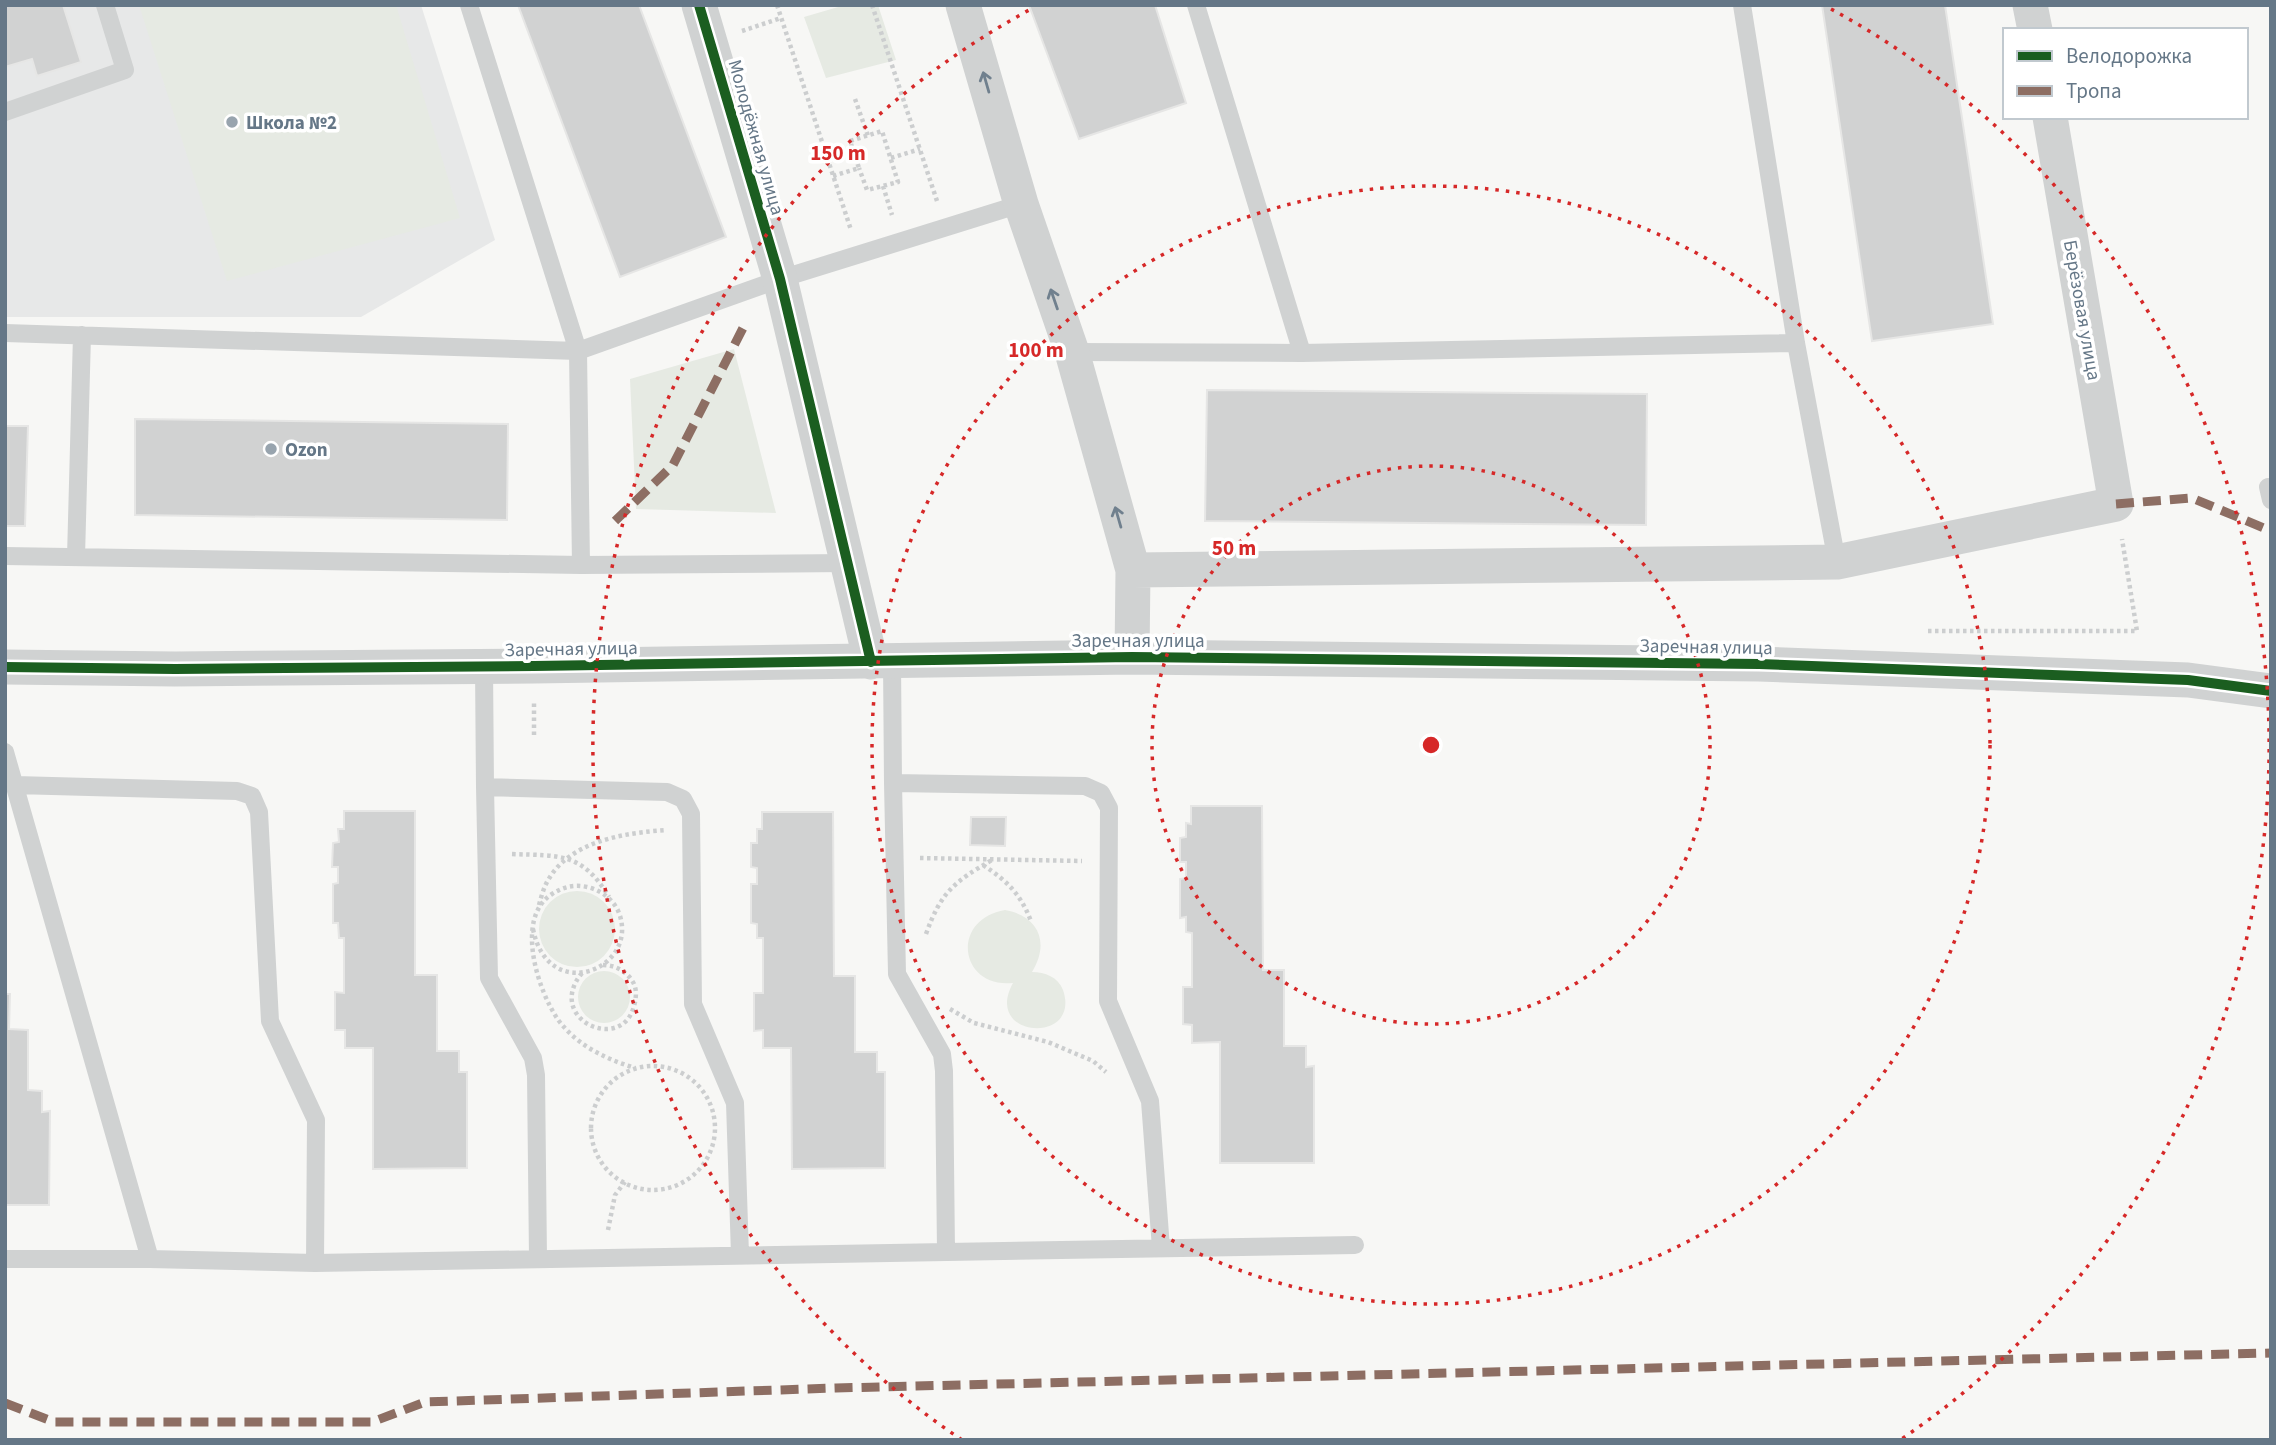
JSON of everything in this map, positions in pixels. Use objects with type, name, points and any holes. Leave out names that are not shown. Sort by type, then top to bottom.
[{"type":"street","name":"Молодёжная улица","points":[[699,5],[780,279],[848,563],[882,662]]},
{"type":"street","points":[[963,5],[1021,204],[1072,352],[1133,570],[1132,657]]},
{"type":"street","points":[[2030,5],[2035,28]]},
{"type":"street","name":"Берёзовая улица","points":[[2050,119],[2116,504]]},
{"type":"street","points":[[1133,570],[1837,562],[2116,504]]},
{"type":"street","name":"Заречная улица","points":[[5,667],[175,669],[1132,657],[1759,664],[2188,680],[2271,691]]},
{"type":"lane","points":[[5,112],[125,70],[105,5]]},
{"type":"lane","points":[[469,5],[578,351],[581,565]]},
{"type":"lane","points":[[1196,5],[1302,353]]},
{"type":"lane","points":[[1742,5],[1796,343],[1837,562]]},
{"type":"lane","points":[[5,333],[578,351],[780,279],[1021,204]]},
{"type":"lane","points":[[76,558],[82,335]]},
{"type":"lane","points":[[1072,352],[1302,353],[1796,343]]},
{"type":"lane","points":[[5,556],[581,565],[848,563]]},
{"type":"lane","points":[[882,662],[894,783],[897,974],[938,1046],[943,1062],[946,1252]]},
{"type":"lane","points":[[484,666],[489,978],[535,1066],[538,1259]]},
{"type":"lane","points":[[5,752],[150,1259]]},
{"type":"lane","points":[[894,783],[1085,786],[1101,793],[1109,808],[1108,1001],[1150,1101],[1160,1248]]},
{"type":"lane","points":[[15,785],[237,791],[252,796],[259,812],[270,1021],[316,1120],[315,1263]]},
{"type":"lane","points":[[485,787],[667,792],[683,799],[691,814],[693,1004],[735,1103],[740,1255]]},
{"type":"lane","points":[[5,1259],[315,1263],[1355,1245]]},
{"type":"path","points":[[777,5],[859,254]]},
{"type":"path","points":[[872,5],[940,209]]},
{"type":"path","points":[[855,99],[868,136]]},
{"type":"path","points":[[882,131],[898,182],[867,190],[850,141],[868,136],[882,131]]},
{"type":"path","points":[[891,158],[920,149]]},
{"type":"path","points":[[832,176],[859,168]]},
{"type":"path","points":[[883,186],[895,223]]},
{"type":"path","points":[[1914,631],[2137,631],[2116,504]]},
{"type":"path","points":[[534,692],[534,735]]},
{"type":"path","points":[[635,1068],[594,1052],[560,1023],[537,978],[533,954],[536,912],[547,883],[568,859],[606,839],[642,832],[691,829]]},
{"type":"path","points":[[486,854],[550,855],[583,865],[598,879],[619,913],[622,929],[618,946],[608,961],[594,970],[583,972],[560,970],[546,960],[536,946],[533,929]]},
{"type":"path","points":[[894,858],[1108,862]]},
{"type":"path","points":[[925,936],[934,912],[954,883],[992,860]]},
{"type":"path","points":[[983,865],[1003,879],[1023,901],[1031,921]]},
{"type":"path","points":[[536,912],[546,898],[561,888],[578,885],[595,889],[609,898]]},
{"type":"path","points":[[583,972],[575,982],[571,996],[574,1011],[583,1022],[596,1029],[610,1029],[624,1023],[633,1012],[636,998],[634,984],[625,972],[612,965],[602,965]]},
{"type":"path","points":[[948,1007],[974,1023],[1059,1047],[1093,1061],[1110,1075]]},
{"type":"path","points":[[655,1065],[674,1068],[692,1078],[705,1092],[714,1110],[717,1129],[713,1149],[704,1166],[690,1179],[672,1188],[652,1191],[633,1187],[615,1178],[602,1163],[593,1146],[590,1126],[594,1107],[603,1089],[617,1076],[635,1068],[655,1065]]},
{"type":"path","points":[[607,1232],[615,1195],[625,1182]]},
{"type":"shaded area","name":"Школа №2","points":[[5,5],[421,5],[495,240],[361,317],[5,317]]},
{"type":"shaded area","points":[[139,5],[396,5],[460,218],[227,281]]},
{"type":"shaded area","points":[[845,5],[878,5],[896,60],[826,78],[804,17]]},
{"type":"shaded area","points":[[734,349],[776,513],[636,509],[630,379]]},
{"type":"shaded area","points":[[577,891],[592,894],[604,902],[612,914],[615,929],[612,944],[604,956],[592,964],[577,967],[562,964],[550,956],[542,944],[539,929],[542,914],[550,902],[562,894]]},
{"type":"shaded area","points":[[1005,910],[1026,918],[1038,932],[1040,951],[1032,972],[1050,976],[1063,990],[1065,1008],[1059,1020],[1047,1027],[1034,1028],[1020,1024],[1010,1015],[1007,1002],[1013,983],[995,982],[982,976],[972,965],[968,952],[969,939],[975,926],[987,916]]},
{"type":"shaded area","points":[[604,971],[623,978],[630,997],[623,1016],[604,1023],[585,1016],[578,997],[585,978]]},
{"type":"building","points":[[5,5],[63,5],[81,62],[37,76],[32,59],[5,67]]},
{"type":"building","points":[[518,5],[639,5],[726,237],[620,277]]},
{"type":"building","points":[[1029,5],[1155,5],[1186,103],[1079,139]]},
{"type":"building","points":[[1822,5],[1945,5],[1993,324],[1872,341]]},
{"type":"building","points":[[1207,390],[1647,394],[1646,525],[1205,521]]},
{"type":"building","points":[[135,419],[508,424],[507,520],[135,515]]},
{"type":"building","points":[[5,426],[28,426],[25,526],[5,526]]},
{"type":"building","points":[[1191,806],[1262,806],[1263,970],[1284,970],[1284,1046],[1306,1046],[1306,1067],[1314,1066],[1314,1163],[1220,1163],[1220,1042],[1192,1043],[1192,1025],[1183,1024],[1183,987],[1192,987],[1192,933],[1186,932],[1186,917],[1180,918],[1180,879],[1186,878],[1186,862],[1180,862],[1180,838],[1186,837],[1186,823],[1191,824]]},
{"type":"building","points":[[344,811],[415,811],[415,975],[437,975],[437,1051],[459,1051],[459,1072],[467,1072],[467,1168],[373,1169],[373,1048],[345,1048],[345,1030],[335,1030],[335,992],[344,993],[344,938],[339,938],[338,923],[333,923],[333,884],[338,883],[338,867],[332,867],[333,843],[339,842],[338,829],[344,829]]},
{"type":"building","points":[[762,812],[833,812],[834,976],[855,976],[855,1052],[877,1052],[877,1072],[885,1072],[885,1168],[792,1169],[791,1048],[763,1048],[763,1030],[754,1031],[754,993],[763,993],[763,938],[757,938],[757,924],[751,923],[751,884],[757,884],[757,868],[751,867],[751,843],[757,843],[757,829],[762,829]]},
{"type":"building","points":[[971,817],[1006,817],[1005,846],[970,845]]},
{"type":"building","points":[[5,994],[10,994],[9,1029],[28,1030],[28,1090],[42,1091],[42,1112],[50,1111],[49,1205],[5,1205]]},
{"type":"marked path","points":[[615,521],[673,465],[743,328]]},
{"type":"marked path","points":[[2116,504],[2192,498],[2271,531]]},
{"type":"marked path","points":[[5,1403],[54,1422],[372,1422],[425,1402],[836,1388],[2271,1353]]},
{"type":"cycle path","points":[[699,5],[780,279],[871,662]]},
{"type":"cycle path","points":[[5,667],[175,669],[534,666],[1132,657],[1759,664],[2188,680],[2271,691]]},
{"type":"place","name":"Школа №2","points":[[232,122]]},
{"type":"place","name":"Ozon","points":[[271,449]]}]
